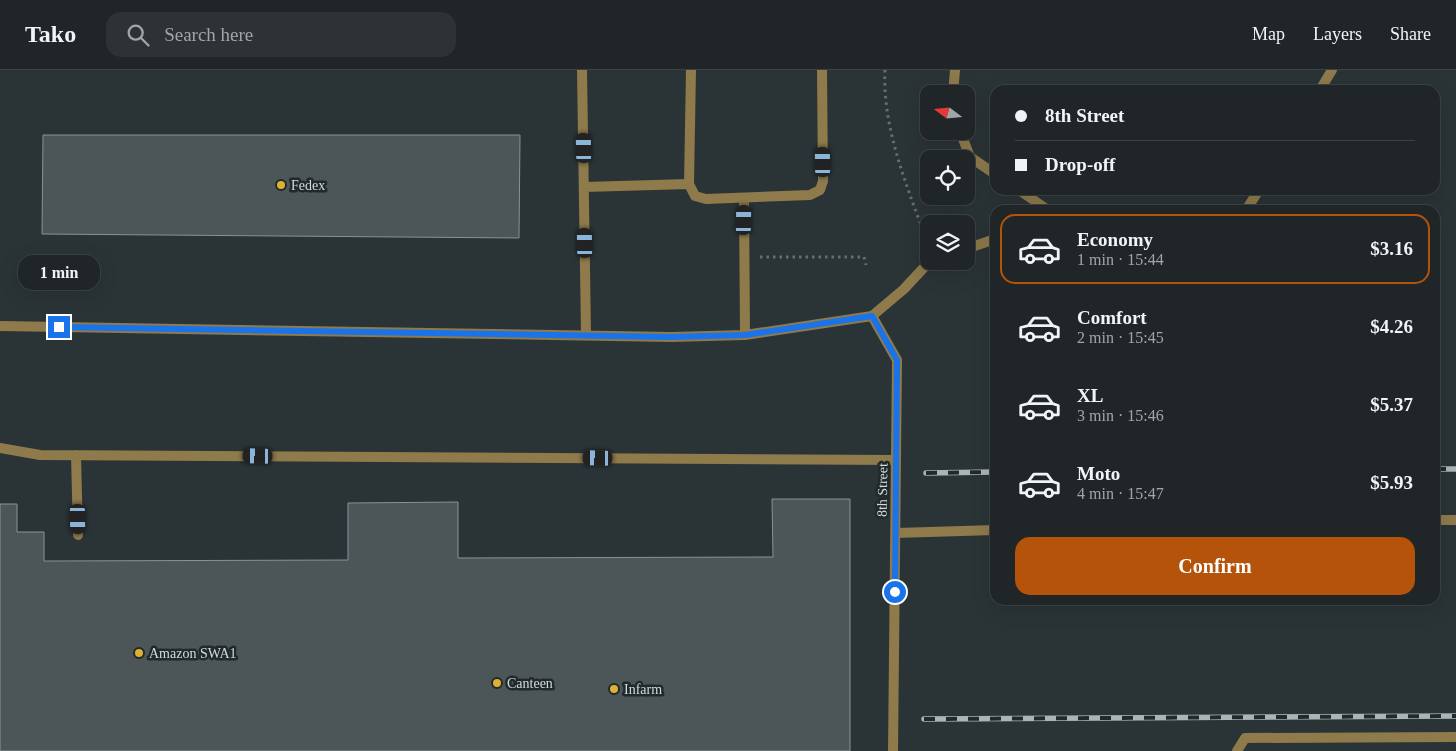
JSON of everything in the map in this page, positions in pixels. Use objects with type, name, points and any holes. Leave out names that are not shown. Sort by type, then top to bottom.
[{"type":"street","points":[[582,70],[586,335]]},
{"type":"street","points":[[691,70],[689,184],[695,196],[706,200],[810,195],[820,190],[823,181],[822,70]]},
{"type":"street","points":[[954,85],[955,70]]},
{"type":"street","points":[[1323,85],[1332,70]]},
{"type":"street","points":[[975,162],[990,171]]},
{"type":"street","points":[[584,188],[689,184]]},
{"type":"street","points":[[1026,195],[1041,205]]},
{"type":"street","points":[[744,199],[745,335]]},
{"type":"street","points":[[975,246],[990,241]]},
{"type":"street","points":[[0,326],[671,337],[745,335],[872,316],[904,289],[922,270]]},
{"type":"street","name":"8th Street","points":[[872,316],[897,360],[893,751]]},
{"type":"street","points":[[0,448],[40,455],[896,460]]},
{"type":"street","points":[[76,455],[78,535]]},
{"type":"street","points":[[1440,520],[1456,520]]},
{"type":"street","points":[[896,533],[990,530]]},
{"type":"street","points":[[1237,751],[1245,738],[1456,736]]},
{"type":"path","points":[[884,70],[884,87],[891,133],[920,221]]},
{"type":"path","points":[[744,257],[864,257],[866,265]]},
{"type":"building","name":"Fedex","points":[[43,135],[520,135],[519,238],[42,234]]},
{"type":"building","points":[[772,499],[850,499],[850,751],[0,751],[0,504],[17,504],[17,532],[44,532],[44,561],[348,560],[348,503],[458,502],[458,558],[773,557]]},
{"type":"railway","points":[[1440,469],[1456,469]]},
{"type":"railway","points":[[926,473],[990,472]]},
{"type":"railway","points":[[924,719],[1456,716]]},
{"type":"place","name":"Fedex","points":[[281,185]]},
{"type":"place","name":"Amazon SWA1","points":[[139,653]]},
{"type":"place","name":"Canteen","points":[[497,683]]},
{"type":"place","name":"Infarm","points":[[614,689]]},
{"type":"route","points":[[59,327],[671,337],[745,335],[872,316],[897,360],[895,592]]}]
